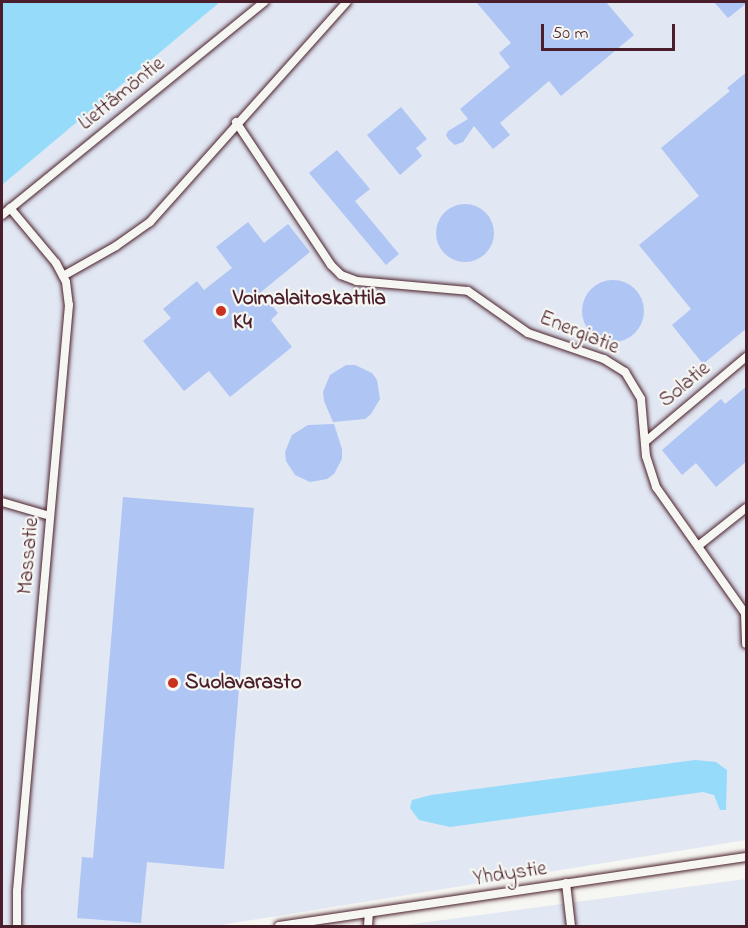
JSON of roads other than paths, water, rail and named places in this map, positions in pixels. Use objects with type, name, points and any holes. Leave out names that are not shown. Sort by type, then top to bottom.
[{"type":"lane","name":"Liettämöntie","points":[[2,215],[264,2]]},
{"type":"lane","points":[[63,276],[116,246],[150,222],[197,171],[236,122],[347,2]]},
{"type":"lane","name":"Energiatie","points":[[236,122],[331,265],[341,275],[357,281],[468,291],[528,333],[604,358],[625,372],[636,387],[641,399],[646,456],[656,487],[744,613],[747,644]]},
{"type":"lane","name":"Massatie","points":[[10,208],[56,263],[63,276],[69,305],[17,891],[17,927]]},
{"type":"lane","name":"Solatie","points":[[646,441],[747,357]]},
{"type":"lane","points":[[2,502],[50,516]]},
{"type":"lane","points":[[698,546],[747,508]]},
{"type":"lane","name":"Yhdystie","points":[[279,927],[747,856]]},
{"type":"lane","points":[[566,884],[571,927]]},
{"type":"lane","points":[[368,927],[369,913]]},
{"type":"water","points":[[2,2],[220,2],[2,185]]},
{"type":"water","points":[[695,760],[716,762],[727,770],[726,810],[720,810],[714,795],[703,792],[450,827],[419,820],[410,808],[412,800],[431,795]]},
{"type":"place","name":"Voimalaitoskattila K4","points":[[221,311]]},
{"type":"place","name":"Suolavarasto","points":[[173,683]]}]
